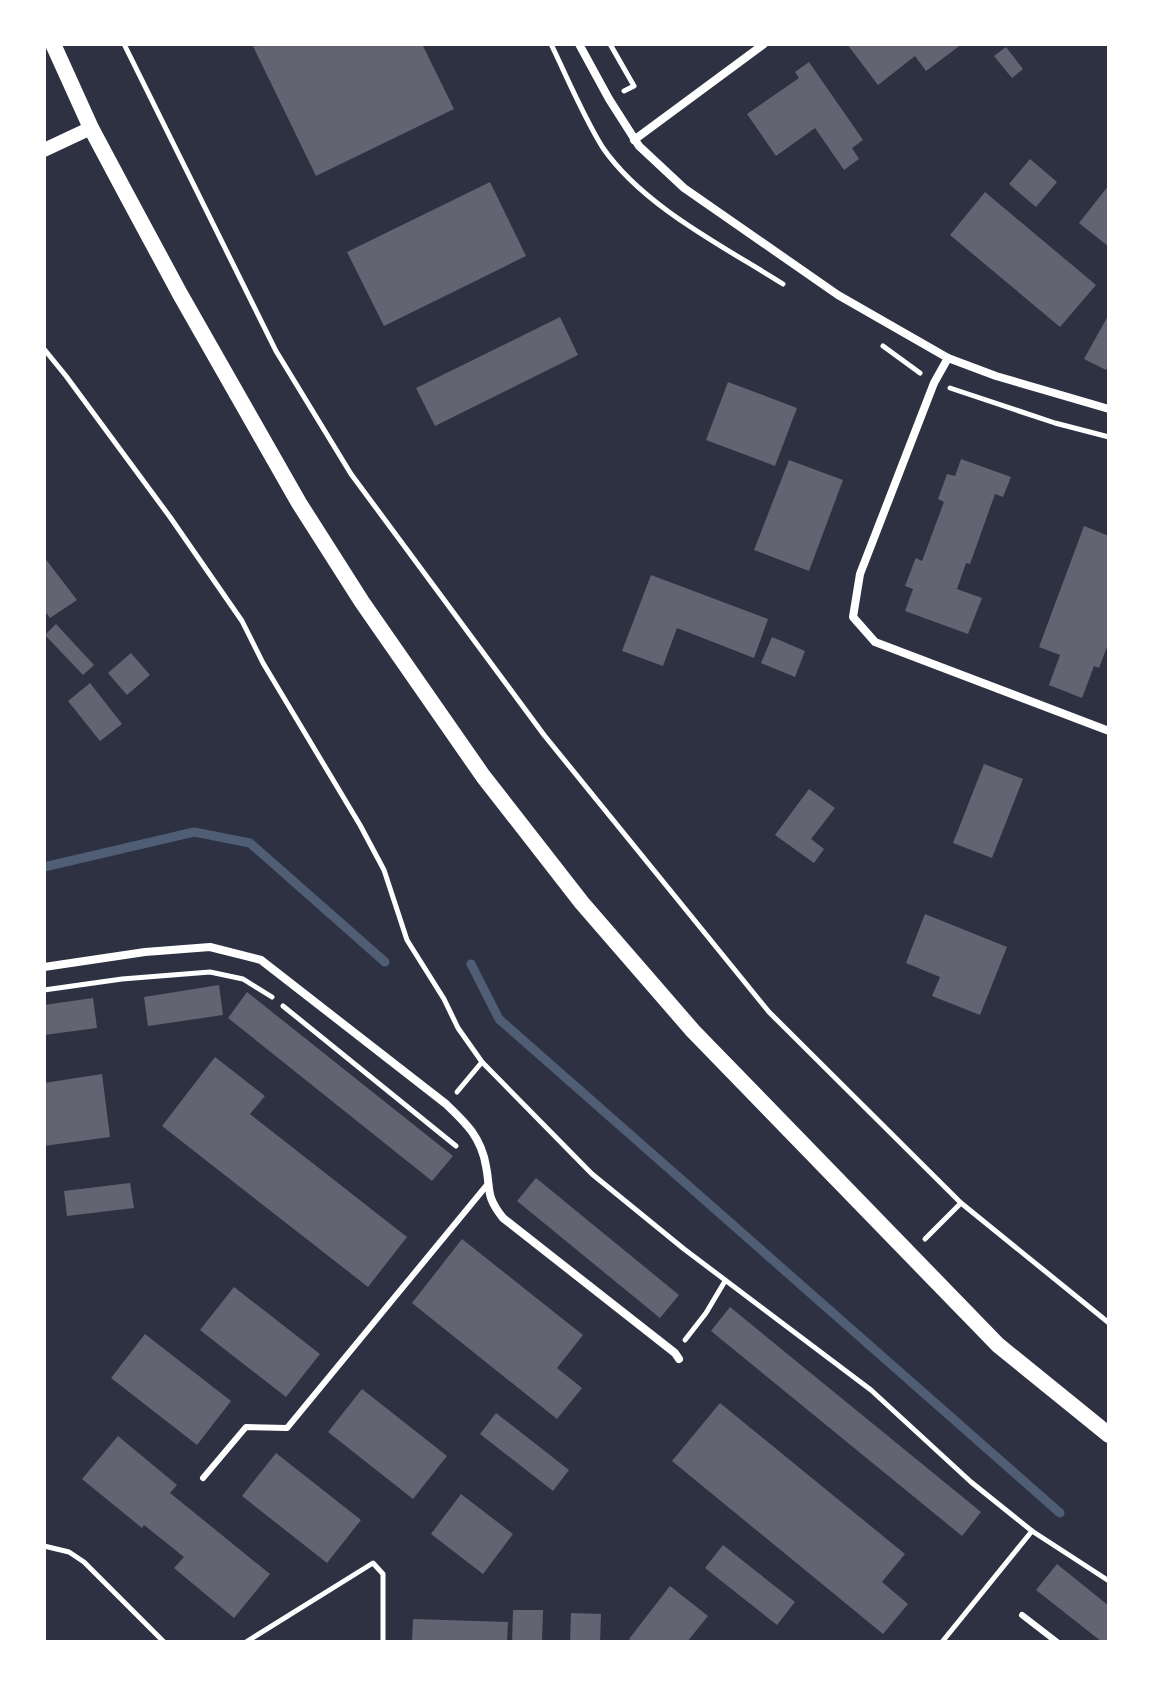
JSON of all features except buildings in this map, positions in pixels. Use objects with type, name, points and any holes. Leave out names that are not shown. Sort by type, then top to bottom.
[{"type":"main road","points":[[53,44],[91,128],[180,294],[299,503],[362,602],[483,776],[582,903],[693,1031],[998,1345],[1109,1435]]},
{"type":"street","points":[[579,44],[634,140],[684,188],[838,295],[948,358],[996,376],[1109,409]]},
{"type":"street","points":[[634,140],[764,44]]},
{"type":"street","points":[[44,150],[91,128]]},
{"type":"street","points":[[948,358],[934,383],[860,574],[853,617],[875,642],[1109,731]]},
{"type":"street","points":[[44,967],[145,952],[210,947],[261,960],[446,1104],[469,1126],[481,1146],[487,1185],[494,1206],[503,1218],[677,1356]]},
{"type":"lane","points":[[203,1478],[246,1427],[287,1428],[487,1185]]},
{"type":"lane","points":[[1022,1615],[1057,1642]]},
{"type":"path","points":[[124,44],[276,351],[351,474],[544,735],[769,1012],[961,1203],[1109,1323]]},
{"type":"path","points":[[610,44],[634,86]]},
{"type":"path","points":[[44,349],[170,517],[242,621],[263,663],[384,870],[407,940],[444,999],[458,1028],[482,1062],[592,1174],[725,1281],[871,1390],[971,1482],[1032,1531],[1109,1581]]},
{"type":"path","points":[[44,990],[122,979],[210,972],[243,979],[271,996],[466,1154],[486,1166]]},
{"type":"path","points":[[446,1104],[482,1062]]},
{"type":"path","points":[[910,1254],[961,1203]]},
{"type":"path","points":[[677,1356],[725,1281]]},
{"type":"path","points":[[942,1642],[1032,1531]]},
{"type":"path","points":[[44,1546],[69,1552],[84,1562],[164,1642]]},
{"type":"path","points":[[246,1642],[373,1563],[383,1574],[383,1642]]},
{"type":"waterway","points":[[44,867],[194,832],[250,843],[385,962]]},
{"type":"waterway","points":[[471,964],[499,1019],[1060,1513]]}]
